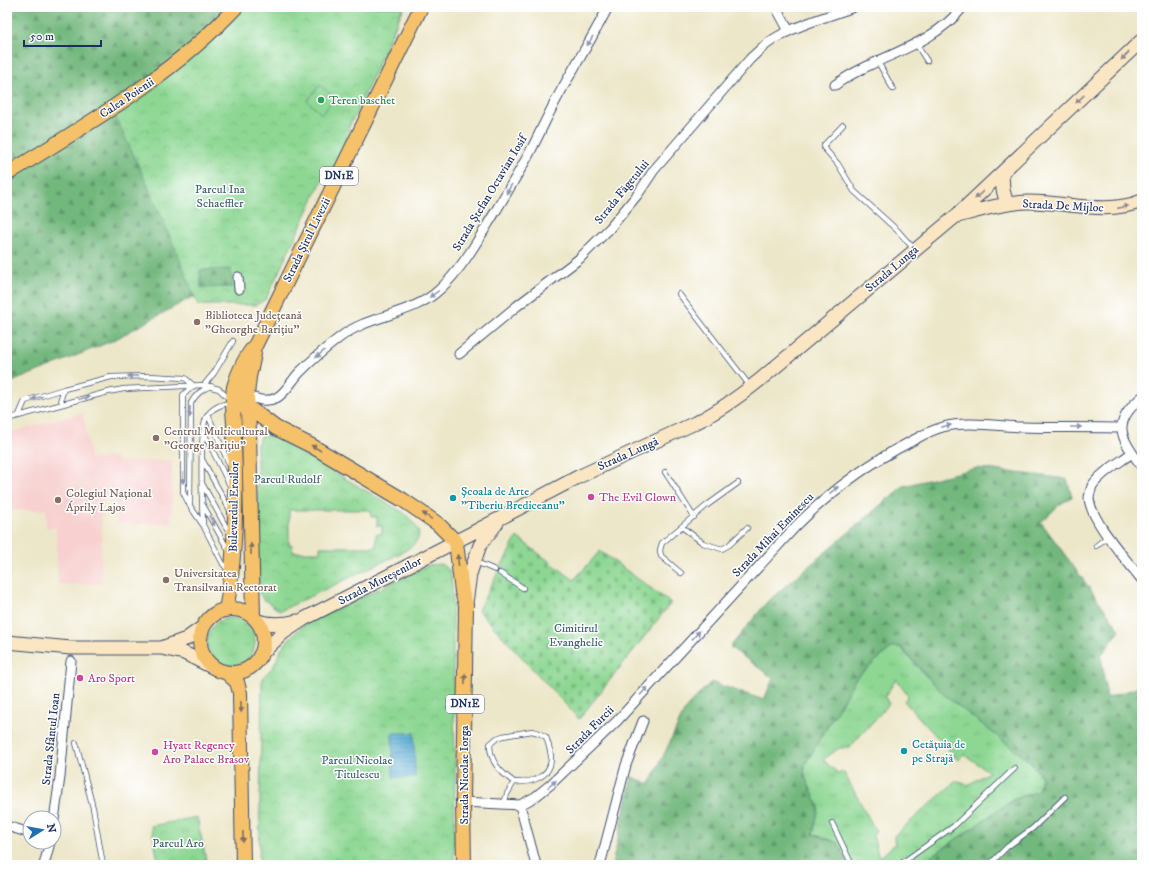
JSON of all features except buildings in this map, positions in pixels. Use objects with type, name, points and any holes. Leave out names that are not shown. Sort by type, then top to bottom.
[{"type":"main road","name":"Calea Poienii","points":[[7,174],[133,96],[209,35],[236,7]]},
{"type":"main road","name":"Strada Șirul Livezii","points":[[247,401],[249,377],[256,344],[421,7]]},
{"type":"main road","name":"Strada Lungă","points":[[456,542],[578,477],[650,447],[711,415],[734,401],[956,216],[1142,40]]},
{"type":"main road","points":[[1002,173],[1003,190],[1007,204]]},
{"type":"main road","name":"Strada De Mijloc","points":[[1007,204],[1026,202],[1048,203],[1104,209],[1118,208],[1142,201]]},
{"type":"main road","name":"Strada Lungă","points":[[956,216],[1007,204]]},
{"type":"main road","name":"Strada Șirul Livezii","points":[[233,404],[234,388],[237,378],[242,365],[256,344]]},
{"type":"main road","points":[[233,404],[247,401],[276,428],[312,446],[403,500],[438,524],[456,542]]},
{"type":"main road","name":"Bulevardul Eroilor","points":[[247,401],[255,618]]},
{"type":"main road","name":"Bulevardul Eroilor","points":[[226,610],[232,575],[235,519],[233,404]]},
{"type":"main road","points":[[234,436],[249,430],[276,428]]},
{"type":"main road","points":[[466,605],[469,580],[480,545],[501,518]]},
{"type":"main road","name":"Strada Nicolae Iorga","points":[[456,542],[462,592],[466,605],[464,865]]},
{"type":"main road","name":"Strada Mureșenilor","points":[[260,656],[283,633],[304,619],[456,542]]},
{"type":"main road","points":[[161,648],[186,639],[203,627],[209,619],[217,613],[226,610],[242,610],[255,618]]},
{"type":"main road","name":"Strada Mureșenilor","points":[[255,618],[269,624],[285,624],[304,619]]},
{"type":"main road","name":"DN1E","points":[[255,618],[263,638],[263,647],[260,656]]},
{"type":"main road","points":[[203,627],[200,636],[202,654],[208,662],[237,682],[240,693],[243,865]]},
{"type":"main road","points":[[7,642],[71,648],[161,648],[184,653],[221,670],[237,672],[254,664],[260,656]]},
{"type":"street","name":"Strada Ștefan Octavian Iosif","points":[[247,401],[260,401],[275,398],[284,392],[300,372],[339,337],[362,324],[420,303],[438,291],[450,278],[477,244],[597,30],[608,7]]},
{"type":"street","points":[[776,7],[789,31]]},
{"type":"street","name":"Strada Făgetului","points":[[459,354],[517,306],[579,260],[610,228],[638,194],[654,170],[750,59],[764,46],[778,36],[789,31],[854,7]]},
{"type":"street","points":[[835,85],[848,76],[916,44],[935,33],[948,23],[963,7]]},
{"type":"street","points":[[238,277],[238,289]]},
{"type":"street","points":[[1142,397],[1124,416],[1121,428],[1125,441],[1142,467]]},
{"type":"street","name":"Strada Mihai Eminescu","points":[[670,663],[820,502],[854,476],[924,434],[943,426],[957,424],[1121,428]]},
{"type":"street","points":[[1132,453],[1099,478],[1092,487],[1089,496],[1091,508],[1096,517],[1108,536],[1142,580]]},
{"type":"street","name":"Strada Sfântul Ioan","points":[[55,810],[71,660]]},
{"type":"street","name":"Strada Furcii","points":[[520,805],[535,797],[550,786],[617,720],[670,663]]},
{"type":"street","points":[[600,865],[626,765],[643,721]]},
{"type":"street","points":[[464,802],[520,805],[536,865]]},
{"type":"street","points":[[7,826],[22,830]]},
{"type":"street","points":[[44,865],[48,850]]},
{"type":"lane","points":[[916,44],[927,61]]},
{"type":"lane","points":[[878,62],[893,89]]},
{"type":"lane","points":[[843,125],[824,145],[824,148],[838,164],[854,191],[898,231],[915,250]]},
{"type":"lane","points":[[679,294],[751,388]]},
{"type":"lane","points":[[204,385],[214,373],[233,341]]},
{"type":"lane","points":[[19,415],[25,401],[111,377],[148,376],[185,378],[194,386]]},
{"type":"lane","points":[[7,419],[62,403],[124,389],[176,388],[204,385],[212,386],[219,389],[233,404]]},
{"type":"lane","points":[[194,386],[183,395],[182,492],[203,524],[224,564],[232,575]]},
{"type":"lane","points":[[190,506],[191,403],[199,391],[212,386]]},
{"type":"lane","points":[[62,403],[61,398],[64,389]]},
{"type":"lane","points":[[203,524],[202,483],[205,422],[208,415],[225,403],[233,404]]},
{"type":"lane","points":[[208,415],[235,476]]},
{"type":"lane","points":[[204,432],[235,494]]},
{"type":"lane","points":[[203,461],[235,519]]},
{"type":"lane","points":[[665,472],[694,517]]},
{"type":"lane","points":[[202,483],[234,543]]},
{"type":"lane","points":[[681,573],[661,556],[660,550],[662,543],[738,483]]},
{"type":"lane","points":[[202,504],[233,559]]},
{"type":"lane","points":[[682,526],[703,543],[722,549],[729,545],[747,528]]},
{"type":"lane","points":[[1096,546],[1108,536]]},
{"type":"lane","points":[[474,562],[497,572],[523,588]]},
{"type":"lane","points":[[532,731],[546,737],[551,758],[549,767],[544,775],[535,781],[524,783],[514,782],[495,766],[490,753],[490,744],[497,738],[503,736],[532,731]]},
{"type":"lane","points":[[76,743],[93,808],[103,865]]},
{"type":"lane","points":[[899,865],[954,826],[1015,768]]},
{"type":"lane","points":[[504,804],[507,794],[514,782]]},
{"type":"lane","points":[[989,865],[1007,847],[1033,828],[1065,797]]},
{"type":"lane","points":[[832,823],[852,865]]},
{"type":"shaded area","name":"Colegiul Național Áprily Lajos","points":[[83,413],[91,459],[116,456],[116,462],[172,460],[172,524],[116,524],[116,499],[102,501],[101,584],[58,584],[56,528],[46,528],[46,510],[7,510],[7,433]]},
{"type":"green space","points":[[11,7],[404,7],[360,103],[257,303],[192,297],[114,340],[7,384],[7,20]]},
{"type":"green space","name":"Parcul Ina Schaeffler","points":[[242,7],[403,7],[349,127],[345,151],[338,165],[328,168],[266,299],[256,305],[198,305],[179,257],[115,116],[223,29]],"holes":[[[231,269],[232,287],[201,288],[200,270]]]},
{"type":"green space","name":"Teren baschet","points":[[320,85],[335,98],[322,114],[307,101]]},
{"type":"green space","name":"Parcul Rudolf","points":[[269,434],[404,513],[416,526],[419,536],[417,540],[413,545],[399,554],[280,611],[263,599],[258,591],[257,445],[261,436]],"holes":[[[289,510],[371,510],[371,517],[377,517],[377,526],[382,526],[382,534],[376,534],[376,547],[320,547],[320,552],[293,552],[292,545],[289,545]]]},
{"type":"green space","points":[[977,468],[1067,479],[1072,497],[1059,505],[1041,522],[1120,630],[1101,656],[1107,698],[1142,686],[1142,865],[919,865],[1013,800],[1038,791],[1042,777],[1029,761],[943,694],[901,647],[892,647],[856,678],[804,766],[805,777],[819,807],[813,834],[838,843],[848,865],[612,865],[632,777],[650,784],[686,708],[711,682],[764,700],[773,678],[730,647],[768,601],[903,486]]},
{"type":"green space","name":"Cimitirul Evanghelic","points":[[517,537],[574,580],[600,551],[671,603],[579,719],[478,610]]},
{"type":"green space","name":"Parcul Nicolae Titulescu","points":[[441,564],[450,571],[452,585],[455,765],[454,865],[259,865],[262,678],[273,667],[282,648],[303,625],[429,565]]},
{"type":"green space","points":[[226,618],[236,618],[245,622],[251,628],[254,633],[254,651],[245,662],[236,666],[226,666],[217,662],[211,656],[207,647],[207,637],[211,628],[217,622]]},
{"type":"green space","points":[[892,647],[900,647],[925,675],[1029,761],[1042,777],[1038,791],[1013,800],[919,865],[848,865],[838,843],[813,834],[819,807],[805,777],[804,766],[856,678]],"holes":[[[896,679],[908,696],[904,701],[958,760],[964,754],[989,772],[968,785],[956,781],[894,836],[895,844],[879,858],[873,835],[876,831],[843,771],[839,774],[823,760],[839,748],[849,748],[889,704],[885,697]]]},
{"type":"green space","name":"Parcul Aro","points":[[197,817],[207,865],[159,865],[151,826]]},
{"type":"water","points":[[392,733],[414,733],[415,777],[393,777]]},
{"type":"place","name":"Teren baschet","points":[[321,100]]},
{"type":"place","name":"Biblioteca Județeană \"Gheorghe Barițiu\"","points":[[197,322]]},
{"type":"place","name":"Centrul Multicultural \"George Barițiu\"","points":[[156,438]]},
{"type":"place","name":"The Evil Clown","points":[[591,497]]},
{"type":"place","name":"Școala de Arte \"Tiberiu Brediceanu\"","points":[[453,498]]},
{"type":"place","name":"Colegiul Național Áprily Lajos","points":[[58,500]]},
{"type":"place","name":"Universitatea Transilvania Rectorat","points":[[166,580]]},
{"type":"place","name":"Aro Sport","points":[[80,678]]},
{"type":"place","name":"Cetățuia de pe Strajă","points":[[904,751]]},
{"type":"place","name":"Hyatt Regency Aro Palace Brasov","points":[[155,752]]}]
